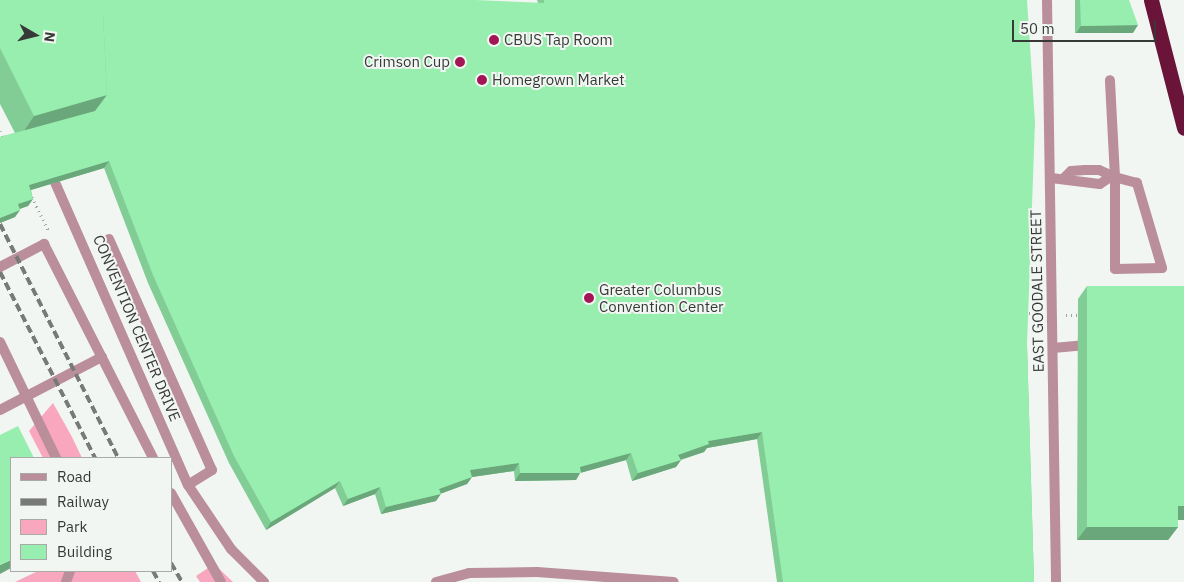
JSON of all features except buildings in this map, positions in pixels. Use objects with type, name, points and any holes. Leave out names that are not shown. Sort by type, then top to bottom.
[{"type":"highway","points":[[1151,0],[1184,128]]},
{"type":"street","name":"EAST GOODALE STREET","points":[[1048,0],[1056,582]]},
{"type":"street","points":[[1051,178],[1064,178],[1071,183],[1100,184],[1112,177],[1137,183],[1162,268],[1115,269],[1112,177],[1110,80]]},
{"type":"street","name":"CONVENTION CENTER DRIVE","points":[[43,158],[81,236],[188,485],[231,549],[264,582]]},
{"type":"street","points":[[109,239],[212,470],[188,485]]},
{"type":"street","points":[[0,267],[44,244],[152,457]]},
{"type":"street","points":[[0,342],[56,457]]},
{"type":"street","points":[[1053,348],[1078,346]]},
{"type":"street","points":[[0,410],[102,357]]},
{"type":"street","points":[[172,495],[221,582]]},
{"type":"street","points":[[436,582],[469,573],[537,572],[674,582]]},
{"type":"path","points":[[0,131],[9,149]]},
{"type":"green space","points":[[53,403],[82,457],[42,457],[29,431]]},
{"type":"green space","points":[[214,564],[233,582],[200,582],[196,576]]},
{"type":"green space","points":[[36,572],[136,572],[141,582],[15,582]]},
{"type":"railway","points":[[0,224],[117,457]]},
{"type":"railway","points":[[0,272],[94,457]]},
{"type":"railway","points":[[172,565],[182,582]]},
{"type":"railway","points":[[154,572],[159,582]]},
{"type":"place","name":"CBUS Tap Room","points":[[494,40]]},
{"type":"place","name":"Crimson Cup","points":[[460,62]]},
{"type":"place","name":"Homegrown Market","points":[[482,80]]},
{"type":"place","name":"Greater Columbus Convention Center","points":[[589,298]]}]
